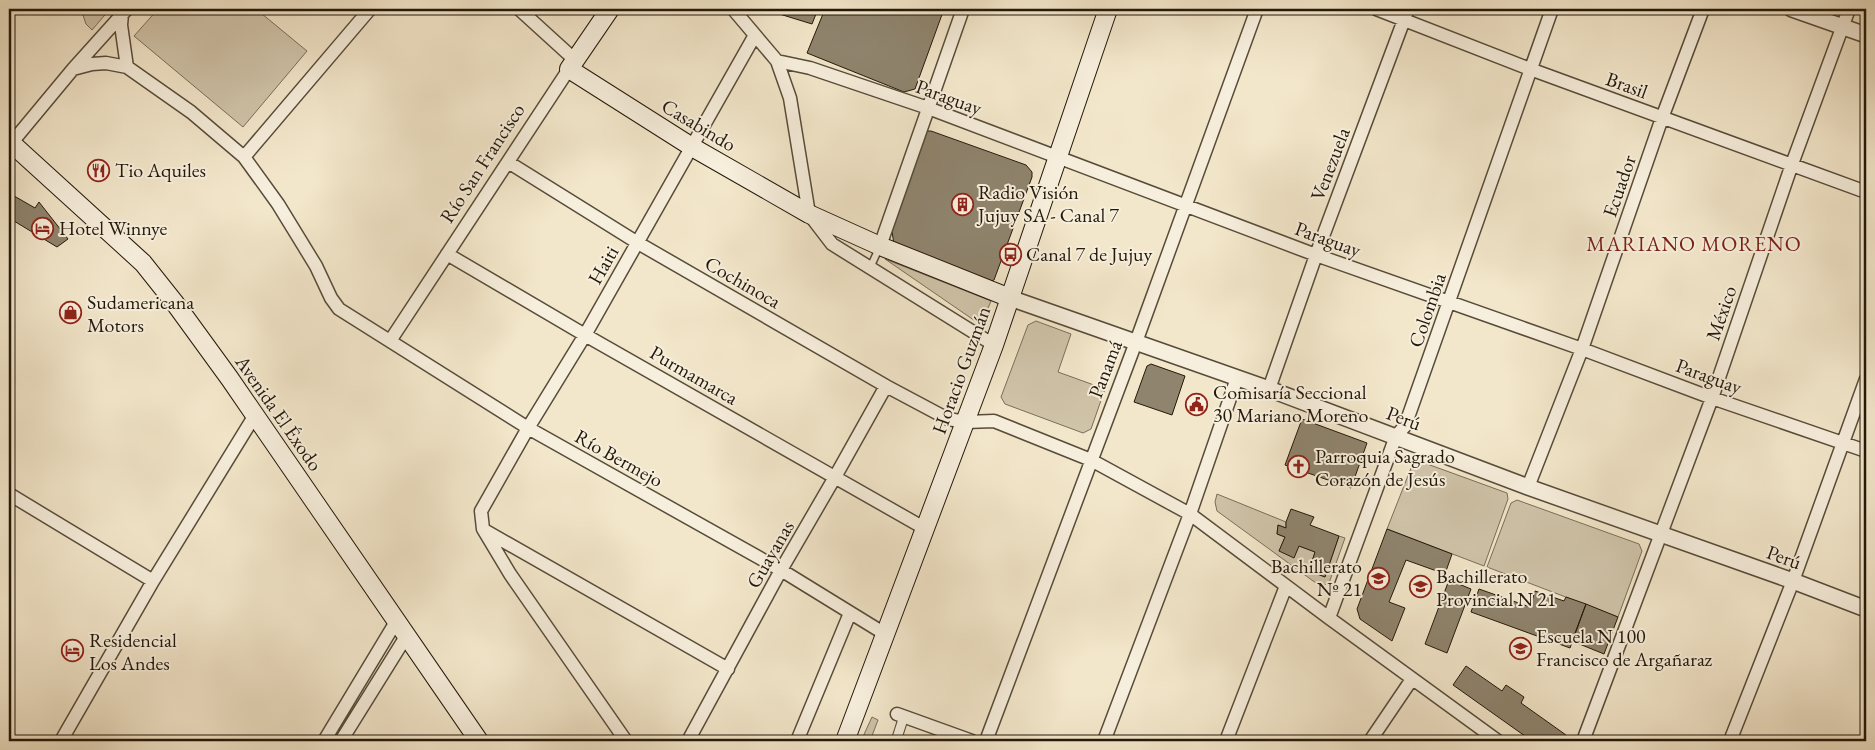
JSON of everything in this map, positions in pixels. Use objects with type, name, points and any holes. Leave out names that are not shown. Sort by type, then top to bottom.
[{"type":"main road","name":"Río San Francisco","points":[[572,64],[610,9]]},
{"type":"main road","name":"Horacio Guzmán","points":[[845,741],[994,345],[1056,157],[1108,9]]},
{"type":"main road","name":"Casabindo","points":[[572,64],[692,147],[809,214],[880,246],[1010,298]]},
{"type":"main road","name":"Avenida El Éxodo","points":[[10,143],[143,263],[174,302],[255,415],[479,741]]},
{"type":"street","points":[[73,69],[92,64],[106,63],[128,67],[191,112],[244,157],[370,9]]},
{"type":"street","points":[[518,9],[572,64]]},
{"type":"street","points":[[733,9],[778,61],[790,98],[809,214]]},
{"type":"street","points":[[880,246],[963,9]]},
{"type":"street","name":"Panamá","points":[[986,741],[1090,460],[1136,342],[1258,9]]},
{"type":"street","name":"Brasil","points":[[1376,9],[1406,15],[1530,69],[1866,192]]},
{"type":"street","name":"Colombia","points":[[1329,618],[1396,436],[1405,426],[1552,9]]},
{"type":"street","name":"Ecuador","points":[[1528,488],[1582,349],[1702,9]]},
{"type":"street","points":[[1792,9],[1866,35]]},
{"type":"street","name":"México","points":[[1583,741],[1712,398],[1792,164],[1849,9]]},
{"type":"street","points":[[125,12],[121,25],[128,67]]},
{"type":"street","points":[[10,143],[125,12]]},
{"type":"street","name":"Venezuela","points":[[1269,389],[1316,255],[1406,15]]},
{"type":"street","name":"Haiti","points":[[483,529],[481,511],[638,243],[755,35]]},
{"type":"street","name":"Paraguay","points":[[778,61],[810,68],[928,108],[1185,207],[1316,255],[1582,349],[1712,398],[1866,451]]},
{"type":"street","name":"Río San Francisco","points":[[390,341],[572,64]]},
{"type":"street","name":"Río Bermejo","points":[[244,157],[278,204],[316,266],[331,298],[340,309],[528,428],[781,570],[884,634]]},
{"type":"street","name":"Cochinoca","points":[[508,162],[638,243],[886,386],[948,419],[966,422],[994,421],[1090,460],[1190,514],[1498,741]]},
{"type":"street","name":"Casabindo","points":[[809,214],[832,244],[994,345]]},
{"type":"street","name":"Purmamarca","points":[[447,254],[924,528]]},
{"type":"street","name":"Perú","points":[[1010,298],[1269,389],[1528,488],[1662,534],[1866,609]]},
{"type":"street","points":[[1104,741],[1190,514],[1237,378]]},
{"type":"street","points":[[1730,741],[1793,581],[1866,380]]},
{"type":"street","name":"Guayanas","points":[[688,741],[781,570],[886,386]]},
{"type":"street","points":[[61,741],[154,581],[255,415]]},
{"type":"street","points":[[9,494],[154,581]]},
{"type":"street","points":[[483,529],[728,669]]},
{"type":"street","points":[[483,529],[510,574],[626,741]]},
{"type":"street","points":[[1226,741],[1286,586]]},
{"type":"street","points":[[797,741],[850,614]]},
{"type":"street","points":[[324,741],[402,628]]},
{"type":"street","points":[[341,741],[402,628]]},
{"type":"street","points":[[1370,741],[1412,679]]},
{"type":"street","points":[[896,741],[901,715],[972,741]]},
{"type":"lane","points":[[870,268],[880,246]]},
{"type":"shaded area","points":[[81,9],[110,9],[92,30],[86,24]]},
{"type":"shaded area","points":[[158,9],[256,9],[307,51],[243,127],[134,36]]},
{"type":"shaded area","points":[[885,259],[991,301],[981,325]]},
{"type":"shaded area","points":[[1036,321],[1071,334],[1058,372],[1105,389],[1091,429],[1083,433],[1005,404],[1001,397],[1028,325]]},
{"type":"shaded area","points":[[1419,461],[1507,493],[1508,499],[1484,566],[1387,529],[1413,463]]},
{"type":"shaded area","points":[[1217,494],[1286,522],[1286,528],[1278,525],[1277,534],[1285,537],[1279,551],[1299,546],[1315,552],[1309,570],[1325,577],[1339,536],[1345,538],[1329,583],[1320,586],[1217,511],[1215,502]]},
{"type":"shaded area","points":[[1517,500],[1639,544],[1642,551],[1618,617],[1487,567],[1511,503]]},
{"type":"shaded area","points":[[872,717],[878,720],[870,741],[861,741]]},
{"type":"building","points":[[753,9],[818,9],[812,24],[773,12]]},
{"type":"building","points":[[825,9],[944,9],[915,89],[904,92],[807,53]]},
{"type":"building","name":"Radio Visión Jujuy SA - Canal 7","points":[[927,131],[1026,165],[1032,172],[1032,177],[994,280],[991,281],[894,245],[892,231]]},
{"type":"building","name":"Hotel Winnye","points":[[9,193],[35,208],[39,202],[68,239],[57,247],[9,218]]},
{"type":"building","points":[[1151,364],[1185,376],[1172,415],[1134,402],[1147,366]]},
{"type":"building","points":[[1302,419],[1367,443],[1351,488],[1285,465]]},
{"type":"building","points":[[1291,509],[1314,517],[1310,525],[1339,536],[1325,577],[1309,571],[1315,552],[1299,546],[1294,558],[1279,551],[1285,537],[1277,534],[1278,525],[1286,528],[1286,522]]},
{"type":"building","points":[[1387,529],[1452,554],[1445,574],[1406,560],[1389,602],[1405,608],[1392,641],[1360,619],[1357,609]]},
{"type":"building","points":[[1449,580],[1471,589],[1447,653],[1425,644]]},
{"type":"building","points":[[1479,589],[1530,607],[1535,591],[1564,601],[1566,597],[1586,604],[1570,648],[1471,612]]},
{"type":"building","points":[[1586,604],[1618,617],[1604,654],[1572,641]]},
{"type":"building","points":[[1466,666],[1502,691],[1506,685],[1524,697],[1521,703],[1566,735],[1562,740],[1559,738],[1557,741],[1532,741],[1453,685]]},
{"type":"place","name":"Tio Aquiles","points":[[99,170]]},
{"type":"place","name":"Radio Visión Jujuy SA - Canal 7","points":[[962,204]]},
{"type":"place","name":"Hotel Winnye","points":[[43,228]]},
{"type":"place","name":"Canal 7 de Jujuy","points":[[1010,254]]},
{"type":"place","name":"Sudamericana Motors","points":[[71,313]]},
{"type":"place","name":"Comisaría Seccional 30 Mariano Moreno","points":[[1197,404]]},
{"type":"place","name":"Parroquia Sagrado Corazón de Jesús","points":[[1299,467]]},
{"type":"place","name":"Bachillerato Nº 21","points":[[1378,578]]},
{"type":"place","name":"Bachillerato Provincial N 21","points":[[1420,587]]},
{"type":"place","name":"Escuela N 100 Francisco de Argañaraz","points":[[1520,648]]},
{"type":"place","name":"Residencial Los Andes","points":[[73,651]]},
{"type":"district","name":"MARIANO MORENO","points":[[1694,244]]}]
